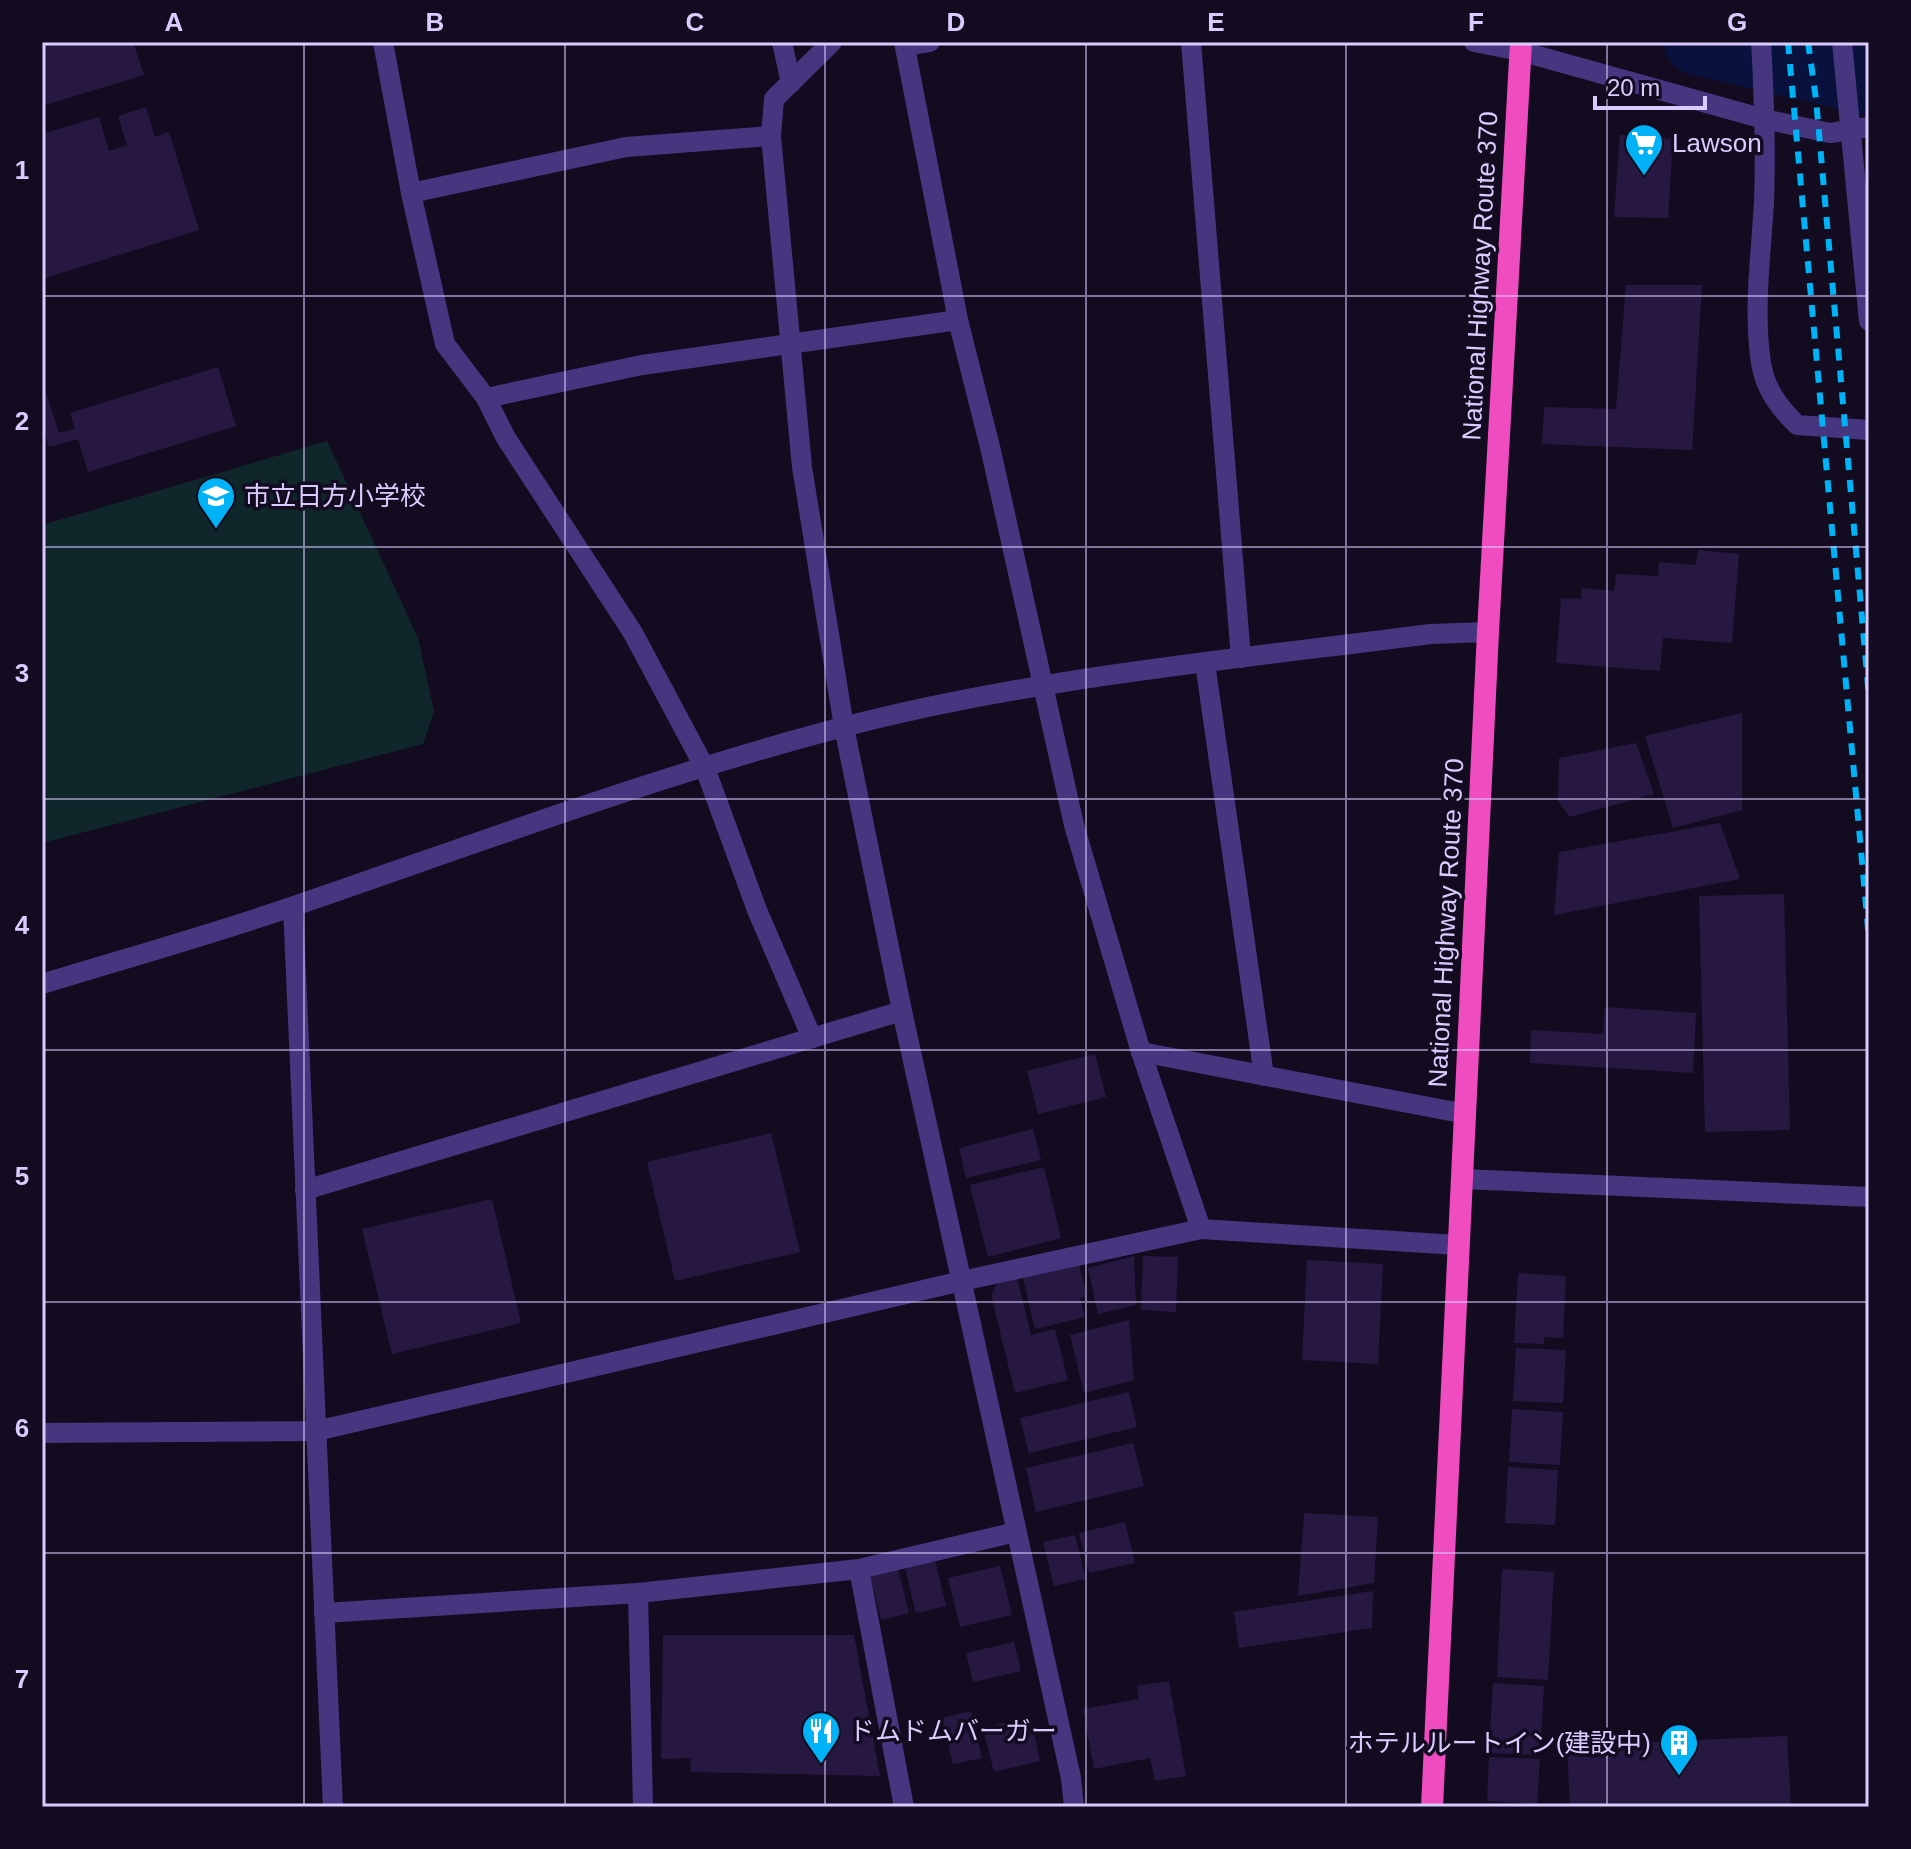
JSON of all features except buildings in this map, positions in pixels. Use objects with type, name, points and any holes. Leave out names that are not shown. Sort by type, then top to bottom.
[{"type":"highway","name":"National Highway Route 370","points":[[1432,1807],[1488,632],[1520,47]]},
{"type":"street","points":[[383,42],[411,193],[445,344],[486,398],[506,438],[633,633],[705,768],[757,910],[812,1038]]},
{"type":"street","points":[[782,42],[791,83]]},
{"type":"street","points":[[832,42],[774,99],[771,136],[802,467],[844,727],[902,1011],[1071,1778],[1074,1807]]},
{"type":"street","points":[[930,42],[904,44],[958,320],[991,451],[1074,825],[1141,1052],[1201,1229]]},
{"type":"street","points":[[1191,42],[1241,658]]},
{"type":"street","points":[[1474,42],[1520,47],[1764,119],[1830,133],[1860,129]]},
{"type":"street","points":[[1761,42],[1764,98],[1764,198],[1758,315],[1761,365],[1773,400],[1797,425],[1869,430]]},
{"type":"street","points":[[1842,42],[1849,109],[1860,129],[1869,321]]},
{"type":"street","points":[[411,193],[626,147],[771,136]]},
{"type":"street","points":[[486,398],[642,365],[958,320]]},
{"type":"street","points":[[42,984],[293,907],[478,842],[705,768],[844,727],[1043,685],[1431,634],[1488,632]]},
{"type":"street","points":[[1205,663],[1264,1076]]},
{"type":"street","points":[[293,907],[333,1807]]},
{"type":"street","points":[[305,1190],[902,1011]]},
{"type":"street","points":[[1141,1052],[1466,1114]]},
{"type":"street","points":[[1463,1179],[1869,1197]]},
{"type":"street","points":[[42,1433],[316,1431],[962,1281],[1201,1229],[1458,1245]]},
{"type":"street","points":[[324,1613],[638,1593],[859,1569],[1016,1532]]},
{"type":"street","points":[[859,1569],[904,1807]]},
{"type":"street","points":[[638,1593],[643,1807]]},
{"type":"green space","points":[[327,441],[418,638],[434,711],[423,744],[42,843],[42,525]]},
{"type":"waterway","points":[[1697,42],[1869,82]]},
{"type":"railway","points":[[1788,42],[1869,939]]},
{"type":"railway","points":[[1808,42],[1816,99],[1869,697]]},
{"type":"place","name":"Lawson","points":[[1644,177]]},
{"type":"place","name":"市立日方小学校","points":[[216,530]]},
{"type":"place","name":"ドムドムバーガー","points":[[821,1765]]},
{"type":"place","name":"ホテルルートイン(建設中)","points":[[1679,1777]]}]
